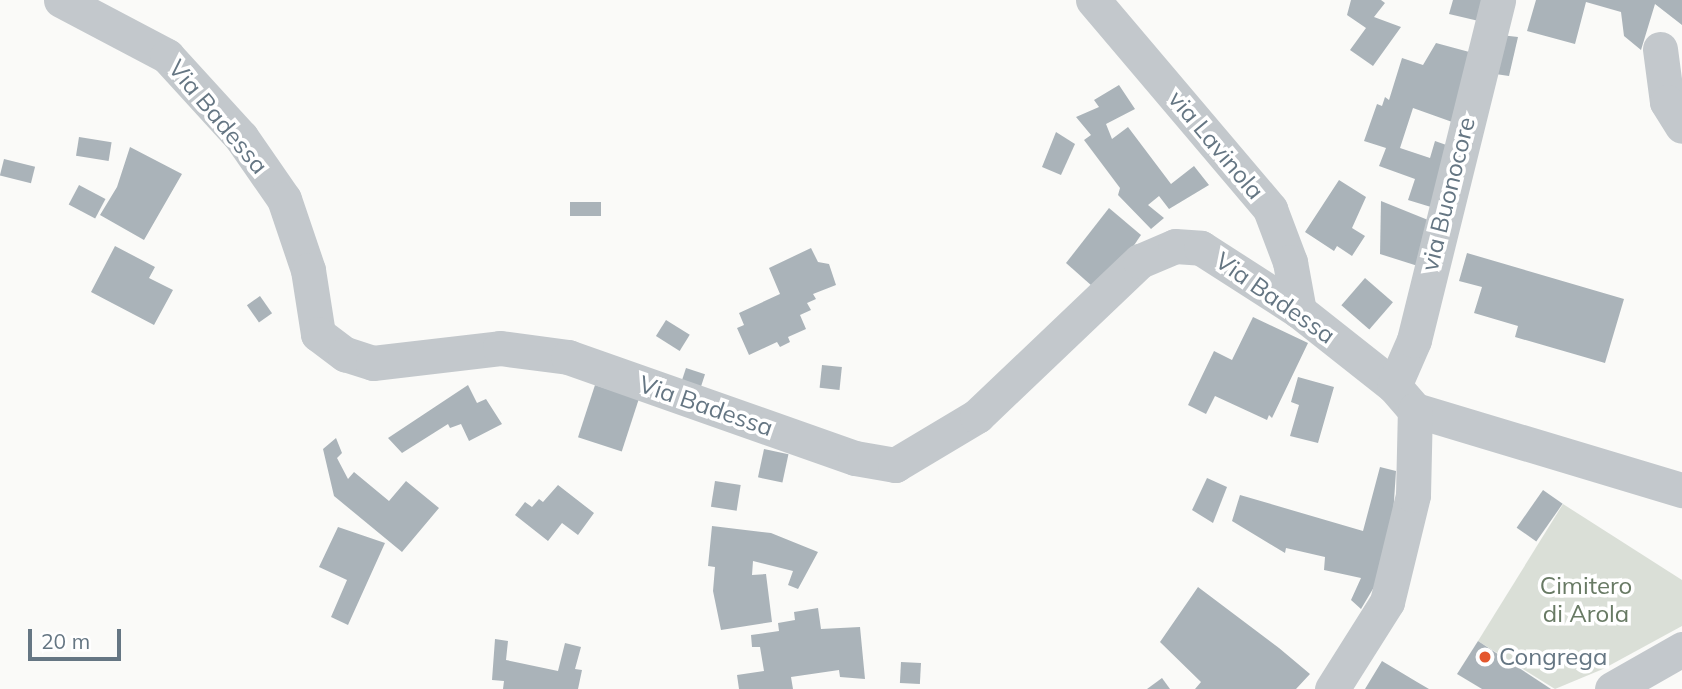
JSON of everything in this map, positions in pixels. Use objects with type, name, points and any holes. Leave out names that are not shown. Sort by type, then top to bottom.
[{"type":"street","name":"Via Badessa","points":[[61,0],[167,55],[242,137],[284,199],[308,270],[318,334],[345,354],[373,363],[499,348],[568,357],[855,458],[895,465],[977,416],[1140,261],[1175,246],[1200,248],[1298,311],[1404,398]]},
{"type":"street","name":"via Lavinola","points":[[1093,0],[1270,209],[1290,262],[1298,311]]},
{"type":"street","name":"via Buonocore","points":[[1404,398],[1414,340],[1498,0]]},
{"type":"street","points":[[1660,49],[1667,102],[1682,126]]},
{"type":"street","points":[[1332,689],[1387,602],[1413,495],[1404,398],[1682,490]]},
{"type":"street","points":[[1612,689],[1682,649]]},
{"type":"green space","name":"Cimitero di Arola","points":[[1563,504],[1682,580],[1682,626],[1603,669],[1555,689],[1478,641]]},
{"type":"building","points":[[1351,0],[1381,0],[1385,3],[1374,17],[1401,27],[1373,66],[1350,50],[1366,28],[1347,15]]},
{"type":"building","points":[[1453,0],[1491,0],[1483,22],[1449,14]]},
{"type":"building","points":[[1536,0],[1682,0],[1682,25],[1655,4],[1641,50],[1624,36],[1621,12],[1586,2],[1575,44],[1527,31]]},
{"type":"building","points":[[1492,34],[1518,37],[1509,76],[1482,72]]},
{"type":"building","points":[[1436,43],[1473,53],[1455,123],[1413,108],[1400,148],[1430,158],[1435,141],[1452,147],[1431,207],[1408,200],[1415,179],[1379,166],[1386,148],[1364,141],[1377,104],[1382,106],[1385,97],[1389,100],[1402,58],[1423,65]]},
{"type":"building","points":[[1119,85],[1135,109],[1106,124],[1112,139],[1128,127],[1171,184],[1194,166],[1209,185],[1169,209],[1159,196],[1148,205],[1164,218],[1151,229],[1118,195],[1120,188],[1084,140],[1091,135],[1076,117],[1099,107],[1094,100]]},
{"type":"building","points":[[1056,132],[1075,144],[1061,175],[1042,167]]},
{"type":"building","points":[[79,137],[112,142],[109,161],[76,156]]},
{"type":"building","points":[[130,147],[182,174],[144,240],[100,215],[117,187]]},
{"type":"building","points":[[4,159],[35,167],[31,183],[0,176]]},
{"type":"building","points":[[1339,180],[1366,197],[1352,228],[1365,236],[1352,256],[1337,246],[1334,251],[1305,232]]},
{"type":"building","points":[[79,185],[105,199],[95,219],[69,204]]},
{"type":"building","points":[[1381,201],[1433,222],[1421,267],[1380,254]]},
{"type":"building","points":[[570,202],[601,202],[601,216],[570,216]]},
{"type":"building","points":[[1109,208],[1141,235],[1126,257],[1092,286],[1066,263]]},
{"type":"building","points":[[115,246],[155,267],[149,278],[173,290],[154,325],[91,292]]},
{"type":"building","points":[[811,248],[818,262],[829,264],[836,285],[813,294],[816,299],[807,303],[811,310],[800,315],[806,329],[788,337],[790,342],[780,347],[777,342],[749,355],[737,328],[744,325],[739,313],[780,294],[769,268]]},
{"type":"building","points":[[1467,253],[1624,299],[1605,363],[1515,337],[1518,326],[1474,313],[1482,287],[1459,281]]},
{"type":"building","points":[[1365,278],[1393,302],[1369,329],[1341,305]]},
{"type":"building","points":[[260,296],[272,313],[259,322],[247,305]]},
{"type":"building","points":[[1253,317],[1308,343],[1272,418],[1269,415],[1267,420],[1215,396],[1206,414],[1188,405],[1214,351],[1232,360]]},
{"type":"building","points":[[666,320],[690,335],[680,351],[656,336]]},
{"type":"building","points":[[822,365],[842,367],[839,390],[820,388]]},
{"type":"building","points":[[686,368],[705,374],[701,387],[682,380]]},
{"type":"building","points":[[1298,377],[1334,387],[1318,443],[1290,436],[1299,405],[1291,402]]},
{"type":"building","points":[[468,385],[477,403],[486,399],[502,424],[469,441],[461,424],[450,428],[448,424],[402,453],[388,438]]},
{"type":"building","points":[[595,385],[639,399],[622,452],[578,437]]},
{"type":"building","points":[[336,438],[342,453],[337,458],[348,479],[354,472],[389,501],[406,481],[439,508],[402,552],[334,496],[323,449]]},
{"type":"building","points":[[764,449],[788,454],[782,483],[758,477]]},
{"type":"building","points":[[1380,467],[1396,471],[1393,516],[1377,582],[1361,609],[1351,600],[1361,578],[1324,570],[1325,557],[1286,548],[1285,553],[1232,521],[1240,495],[1363,531]]},
{"type":"building","points":[[1207,478],[1227,487],[1213,523],[1192,510]]},
{"type":"building","points":[[715,481],[741,485],[737,511],[711,507]]},
{"type":"building","points":[[558,485],[594,513],[578,535],[562,523],[548,541],[515,515],[525,502],[532,507],[539,499],[543,502]]},
{"type":"building","points":[[1543,490],[1563,504],[1536,541],[1517,528]]},
{"type":"building","points":[[712,526],[771,533],[818,552],[798,589],[788,585],[793,571],[753,561],[752,575],[766,574],[772,622],[721,630],[713,591],[715,567],[708,566]]},
{"type":"building","points":[[338,527],[385,543],[348,625],[331,617],[347,580],[319,567]]},
{"type":"building","points":[[1198,587],[1310,674],[1296,689],[1195,689],[1201,682],[1160,642]]},
{"type":"building","points":[[818,608],[821,629],[860,627],[865,679],[840,677],[839,670],[791,677],[793,689],[739,689],[737,675],[764,671],[760,647],[752,647],[751,635],[779,631],[778,623],[795,620],[794,612]]},
{"type":"building","points":[[495,639],[508,641],[506,660],[558,671],[565,643],[581,647],[575,669],[582,670],[578,689],[503,689],[504,681],[492,680]]},
{"type":"building","name":"Congrega","points":[[1478,641],[1551,689],[1482,689],[1457,674]]},
{"type":"building","points":[[1382,661],[1417,682],[1429,689],[1365,689]]},
{"type":"building","points":[[901,662],[921,663],[920,684],[900,683]]},
{"type":"building","points":[[1162,678],[1170,689],[1147,689]]},
{"type":"place","name":"Congrega","points":[[1485,657]]}]
